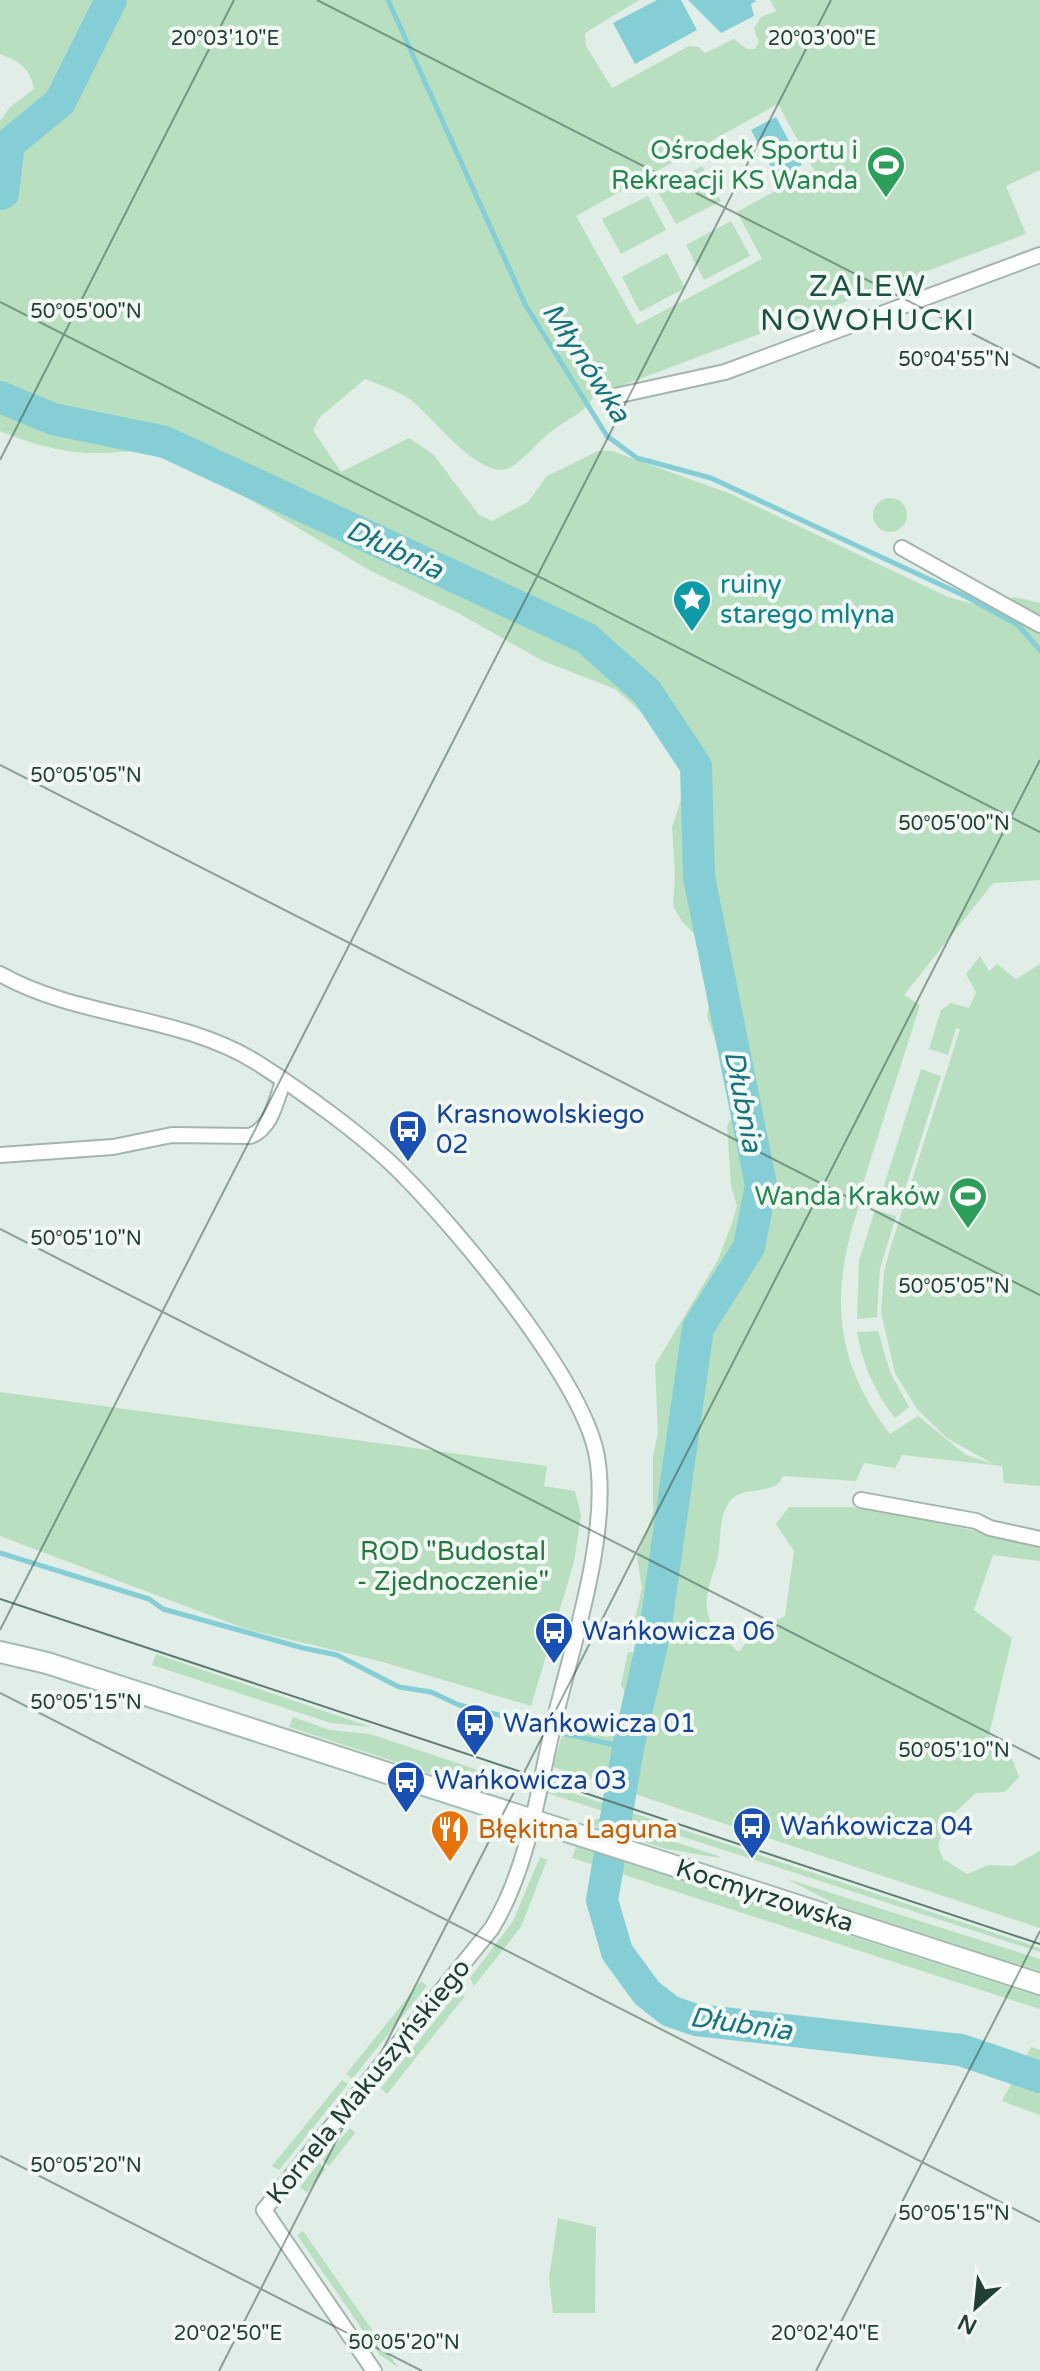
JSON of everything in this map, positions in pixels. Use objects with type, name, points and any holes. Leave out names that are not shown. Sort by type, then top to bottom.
[{"type":"main road","name":"Kocmyrzowska","points":[[0,1652],[47,1663],[1040,1984]]},
{"type":"street","points":[[606,398],[745,365],[1040,255]]},
{"type":"street","points":[[902,548],[1040,625]]},
{"type":"street","points":[[0,974],[23,987],[68,1002],[190,1033],[225,1046],[283,1082],[399,1170],[449,1227],[542,1347],[577,1402],[598,1459],[592,1553],[531,1819]]},
{"type":"street","points":[[0,1155],[113,1147],[172,1135],[254,1135],[268,1121],[283,1082]]},
{"type":"street","points":[[861,1500],[976,1521],[1040,1539]]},
{"type":"street","name":"Kornela Makuszyńskiego","points":[[374,2371],[264,2210],[492,1928],[515,1880],[531,1819]]},
{"type":"green space","points":[[0,0],[639,0],[585,33],[586,46],[612,88],[689,46],[699,47],[705,53],[734,39],[747,49],[755,49],[759,42],[754,29],[761,17],[776,11],[770,0],[1040,0],[1040,170],[1006,186],[1026,234],[594,396],[585,407],[509,468],[497,469],[484,465],[457,445],[411,400],[365,379],[320,417],[313,430],[341,472],[409,438],[433,454],[479,515],[492,521],[528,502],[547,476],[598,451],[612,451],[731,494],[948,597],[988,608],[1015,597],[1040,603],[1040,880],[993,883],[904,995],[920,1005],[857,1202],[859,1206],[850,1237],[841,1296],[847,1352],[871,1406],[890,1434],[918,1416],[966,1455],[993,1464],[947,1438],[917,1409],[895,1373],[881,1312],[884,1272],[960,1029],[956,1028],[948,1055],[929,1049],[941,1010],[951,1003],[969,1008],[976,992],[966,974],[980,956],[989,971],[997,964],[1016,979],[1040,964],[1040,1486],[1004,1483],[1002,1466],[902,1455],[895,1468],[864,1463],[856,1481],[783,1476],[774,1486],[743,1493],[730,1501],[723,1515],[707,1601],[713,1625],[720,1636],[739,1652],[756,1630],[785,1616],[794,1551],[776,1524],[789,1507],[851,1507],[918,1518],[1040,1546],[1040,1561],[993,1555],[974,1610],[1012,1638],[989,1735],[1011,1756],[1019,1777],[1005,1792],[976,1793],[948,1819],[938,1845],[943,1859],[967,1874],[989,1865],[1013,1866],[1040,1851],[1040,1928],[553,1767],[564,1728],[608,1737],[624,1714],[627,1698],[621,1684],[628,1652],[634,1652],[635,1618],[642,1588],[637,1557],[653,1513],[653,1456],[658,1433],[655,1365],[718,1260],[737,1206],[731,1186],[727,1126],[749,1086],[742,1071],[719,1050],[707,1016],[717,971],[703,943],[681,920],[673,906],[675,874],[672,827],[686,785],[685,770],[641,712],[615,689],[543,661],[458,613],[371,571],[171,453],[72,452],[0,431],[0,121],[10,107],[34,89],[23,66],[0,54]],"holes":[[[778,104],[814,170],[737,212],[762,259],[637,325],[576,216]]]},
{"type":"green space","points":[[702,166],[721,201],[676,224],[657,190]]},
{"type":"green space","points":[[648,196],[666,230],[621,254],[602,219]]},
{"type":"green space","points":[[731,221],[750,256],[704,280],[686,245]]},
{"type":"green space","points":[[667,253],[685,288],[640,312],[622,277]]},
{"type":"green space","points":[[890,498],[902,503],[907,515],[902,527],[890,532],[878,527],[873,515],[878,503]]},
{"type":"green space","points":[[921,1069],[941,1076],[900,1205],[880,1198]]},
{"type":"green space","points":[[875,1210],[896,1216],[880,1269],[877,1317],[857,1319],[859,1261]]},
{"type":"green space","points":[[878,1331],[890,1372],[909,1407],[895,1418],[870,1377],[857,1332]]},
{"type":"green space","name":"ROD \"Budostal - Zjednoczenie\"","points":[[0,1392],[547,1466],[544,1486],[575,1491],[581,1515],[574,1562],[531,1706],[383,1662],[246,1629],[0,1536]]},
{"type":"green space","points":[[156,1654],[371,1727],[331,1723],[152,1665]]},
{"type":"green space","points":[[293,1717],[330,1730],[370,1734],[490,1774],[485,1791],[289,1727]]},
{"type":"green space","points":[[548,1785],[1040,1948],[1040,1952],[547,1793]]},
{"type":"green space","points":[[600,1818],[720,1858],[666,1849],[584,1823]]},
{"type":"green space","points":[[576,1847],[1040,1997],[1040,2009],[572,1858]]},
{"type":"green space","points":[[540,1857],[547,1860],[521,1927],[474,1986],[470,1978],[513,1921]]},
{"type":"green space","points":[[787,1879],[1040,1959],[1040,1971],[839,1906]]},
{"type":"green space","points":[[421,1981],[427,1986],[352,2079],[346,2074]]},
{"type":"green space","points":[[457,1993],[465,1996],[387,2094],[381,2088]]},
{"type":"green space","points":[[1031,2047],[1040,2050],[1040,2115],[1002,2101]]},
{"type":"green space","points":[[342,2080],[348,2084],[279,2170],[272,2166]]},
{"type":"green space","points":[[350,2128],[355,2133],[329,2166],[322,2160]]},
{"type":"green space","points":[[319,2163],[326,2169],[307,2193],[300,2187]]},
{"type":"green space","points":[[558,2218],[596,2227],[595,2313],[553,2313],[549,2278]]},
{"type":"green space","points":[[303,2231],[398,2367],[380,2355],[297,2235]]},
{"type":"water","points":[[657,0],[681,0],[697,30],[635,64],[613,23]]},
{"type":"water","points":[[688,0],[756,1],[751,4],[754,16],[721,33]]},
{"type":"water","points":[[776,117],[802,165],[777,178],[751,130]]},
{"type":"waterway","name":"Dłubnia","points":[[0,194],[3,193],[9,144],[60,102],[111,0]]},
{"type":"waterway","name":"Młynówka","points":[[388,0],[526,306],[607,436],[637,458],[711,478],[965,596],[1018,625],[1040,650]]},
{"type":"waterway","name":"Dłubnia","points":[[0,397],[53,419],[165,442],[586,638],[647,692],[696,766],[699,877],[761,1185],[749,1247],[698,1328],[655,1631],[628,1748],[602,1900],[617,1952],[647,1993],[670,2011],[696,2020],[961,2050],[1040,2077]]},
{"type":"waterway","points":[[0,1553],[149,1599],[163,1609],[337,1655],[399,1687],[431,1692],[459,1705],[527,1722]]},
{"type":"waterway","points":[[566,1734],[628,1748]]},
{"type":"tram line","points":[[0,1599],[1040,1944]]},
{"type":"place","name":"Ośrodek Sportu i Rekreacji KS Wanda","points":[[886,199]]},
{"type":"place","name":"ruiny starego mlyna","points":[[692,633]]},
{"type":"place","name":"Krasnowolskiego 02","points":[[408,1163]]},
{"type":"place","name":"Wanda Kraków","points":[[968,1230]]},
{"type":"place","name":"Wańkowicza 06","points":[[554,1665]]},
{"type":"place","name":"Wańkowicza 01","points":[[475,1757]]},
{"type":"place","name":"Wańkowicza 03","points":[[406,1814]]},
{"type":"place","name":"Wańkowicza 04","points":[[752,1860]]},
{"type":"place","name":"Błękitna Laguna","points":[[450,1863]]},
{"type":"district","name":"ZALEW NOWOHUCKI","points":[[868,303]]}]
